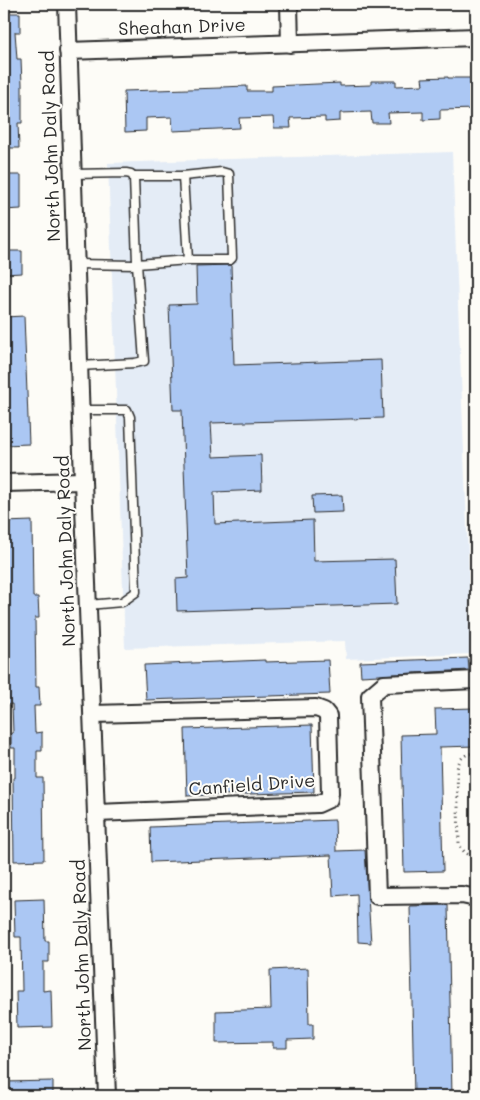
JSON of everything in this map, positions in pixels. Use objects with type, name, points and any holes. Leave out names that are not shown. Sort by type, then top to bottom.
[{"type":"street","name":"North John Daly Road","points":[[66,4],[108,1096]]},
{"type":"street","points":[[289,4],[290,44]]},
{"type":"street","name":"Sheahan Drive","points":[[68,51],[476,37]]},
{"type":"street","points":[[4,483],[83,481]]},
{"type":"street","points":[[476,680],[384,684],[370,696],[377,896],[462,895],[476,898]]},
{"type":"street","name":"Canfield Drive","points":[[93,714],[316,708],[324,711],[328,716],[329,725],[330,792],[329,799],[318,804],[97,813]]},
{"type":"lane","points":[[72,174],[126,173],[133,176],[183,176],[222,172],[229,174],[232,258],[230,260],[188,260],[136,265],[76,264]]},
{"type":"lane","points":[[79,366],[144,361],[133,176]]},
{"type":"lane","points":[[183,176],[188,260]]},
{"type":"lane","points":[[81,410],[126,410],[130,417],[136,592],[122,602],[88,605]]},
{"type":"path","points":[[476,754],[471,754],[459,760],[457,769],[459,843],[468,854],[475,856],[476,873]]},
{"type":"shaded area","points":[[452,152],[472,654],[346,659],[345,641],[125,648],[108,163]]},
{"type":"building","points":[[4,13],[20,13],[20,32],[15,32],[17,59],[21,59],[22,84],[22,123],[18,123],[19,148],[4,148]]},
{"type":"building","points":[[422,78],[476,78],[476,109],[440,110],[440,119],[423,120],[423,112],[388,113],[389,123],[372,123],[371,112],[340,113],[340,121],[325,122],[325,117],[290,118],[291,128],[274,128],[273,117],[239,118],[240,128],[173,131],[172,117],[146,118],[146,131],[125,132],[124,91],[247,86],[247,91],[272,91],[272,86],[340,83],[340,86],[371,85],[371,81],[396,81],[396,86],[423,85]]},
{"type":"building","points":[[4,175],[21,175],[21,209],[4,210]]},
{"type":"building","points":[[4,251],[22,251],[22,273],[4,274]]},
{"type":"building","points":[[231,265],[234,365],[381,360],[383,418],[211,423],[213,457],[261,455],[262,490],[214,492],[215,524],[313,520],[314,561],[395,559],[397,604],[177,611],[176,579],[188,578],[182,410],[173,410],[169,305],[197,304],[196,266]]},
{"type":"building","points":[[24,316],[29,444],[4,445],[4,317]]},
{"type":"building","points":[[342,495],[343,512],[313,513],[312,496]]},
{"type":"building","points":[[32,521],[33,597],[38,597],[39,618],[35,618],[36,687],[39,687],[40,706],[34,706],[35,733],[42,732],[42,751],[37,751],[37,778],[43,778],[44,860],[14,861],[13,778],[15,778],[15,748],[11,748],[11,733],[13,733],[12,704],[4,705],[4,522]]},
{"type":"building","points":[[468,658],[469,670],[361,676],[360,662]]},
{"type":"building","points":[[265,660],[265,662],[328,660],[330,694],[146,700],[144,665]]},
{"type":"building","points":[[476,708],[476,746],[440,747],[443,871],[404,872],[401,735],[436,734],[435,709]]},
{"type":"building","points":[[312,725],[314,792],[187,796],[185,729]]},
{"type":"building","points":[[335,820],[336,851],[365,850],[371,943],[358,942],[357,894],[333,896],[331,855],[151,862],[150,827]]},
{"type":"building","points":[[44,899],[45,941],[49,941],[49,962],[43,962],[43,991],[51,990],[52,1027],[17,1028],[16,991],[22,991],[21,937],[15,937],[14,900]]},
{"type":"building","points":[[448,905],[452,1096],[414,1096],[410,906]]},
{"type":"building","points":[[308,968],[309,1024],[313,1024],[313,1039],[287,1040],[287,1048],[273,1048],[273,1042],[216,1043],[216,1011],[271,1009],[270,970]]},
{"type":"building","points":[[53,1081],[53,1096],[4,1096],[4,1082]]}]
